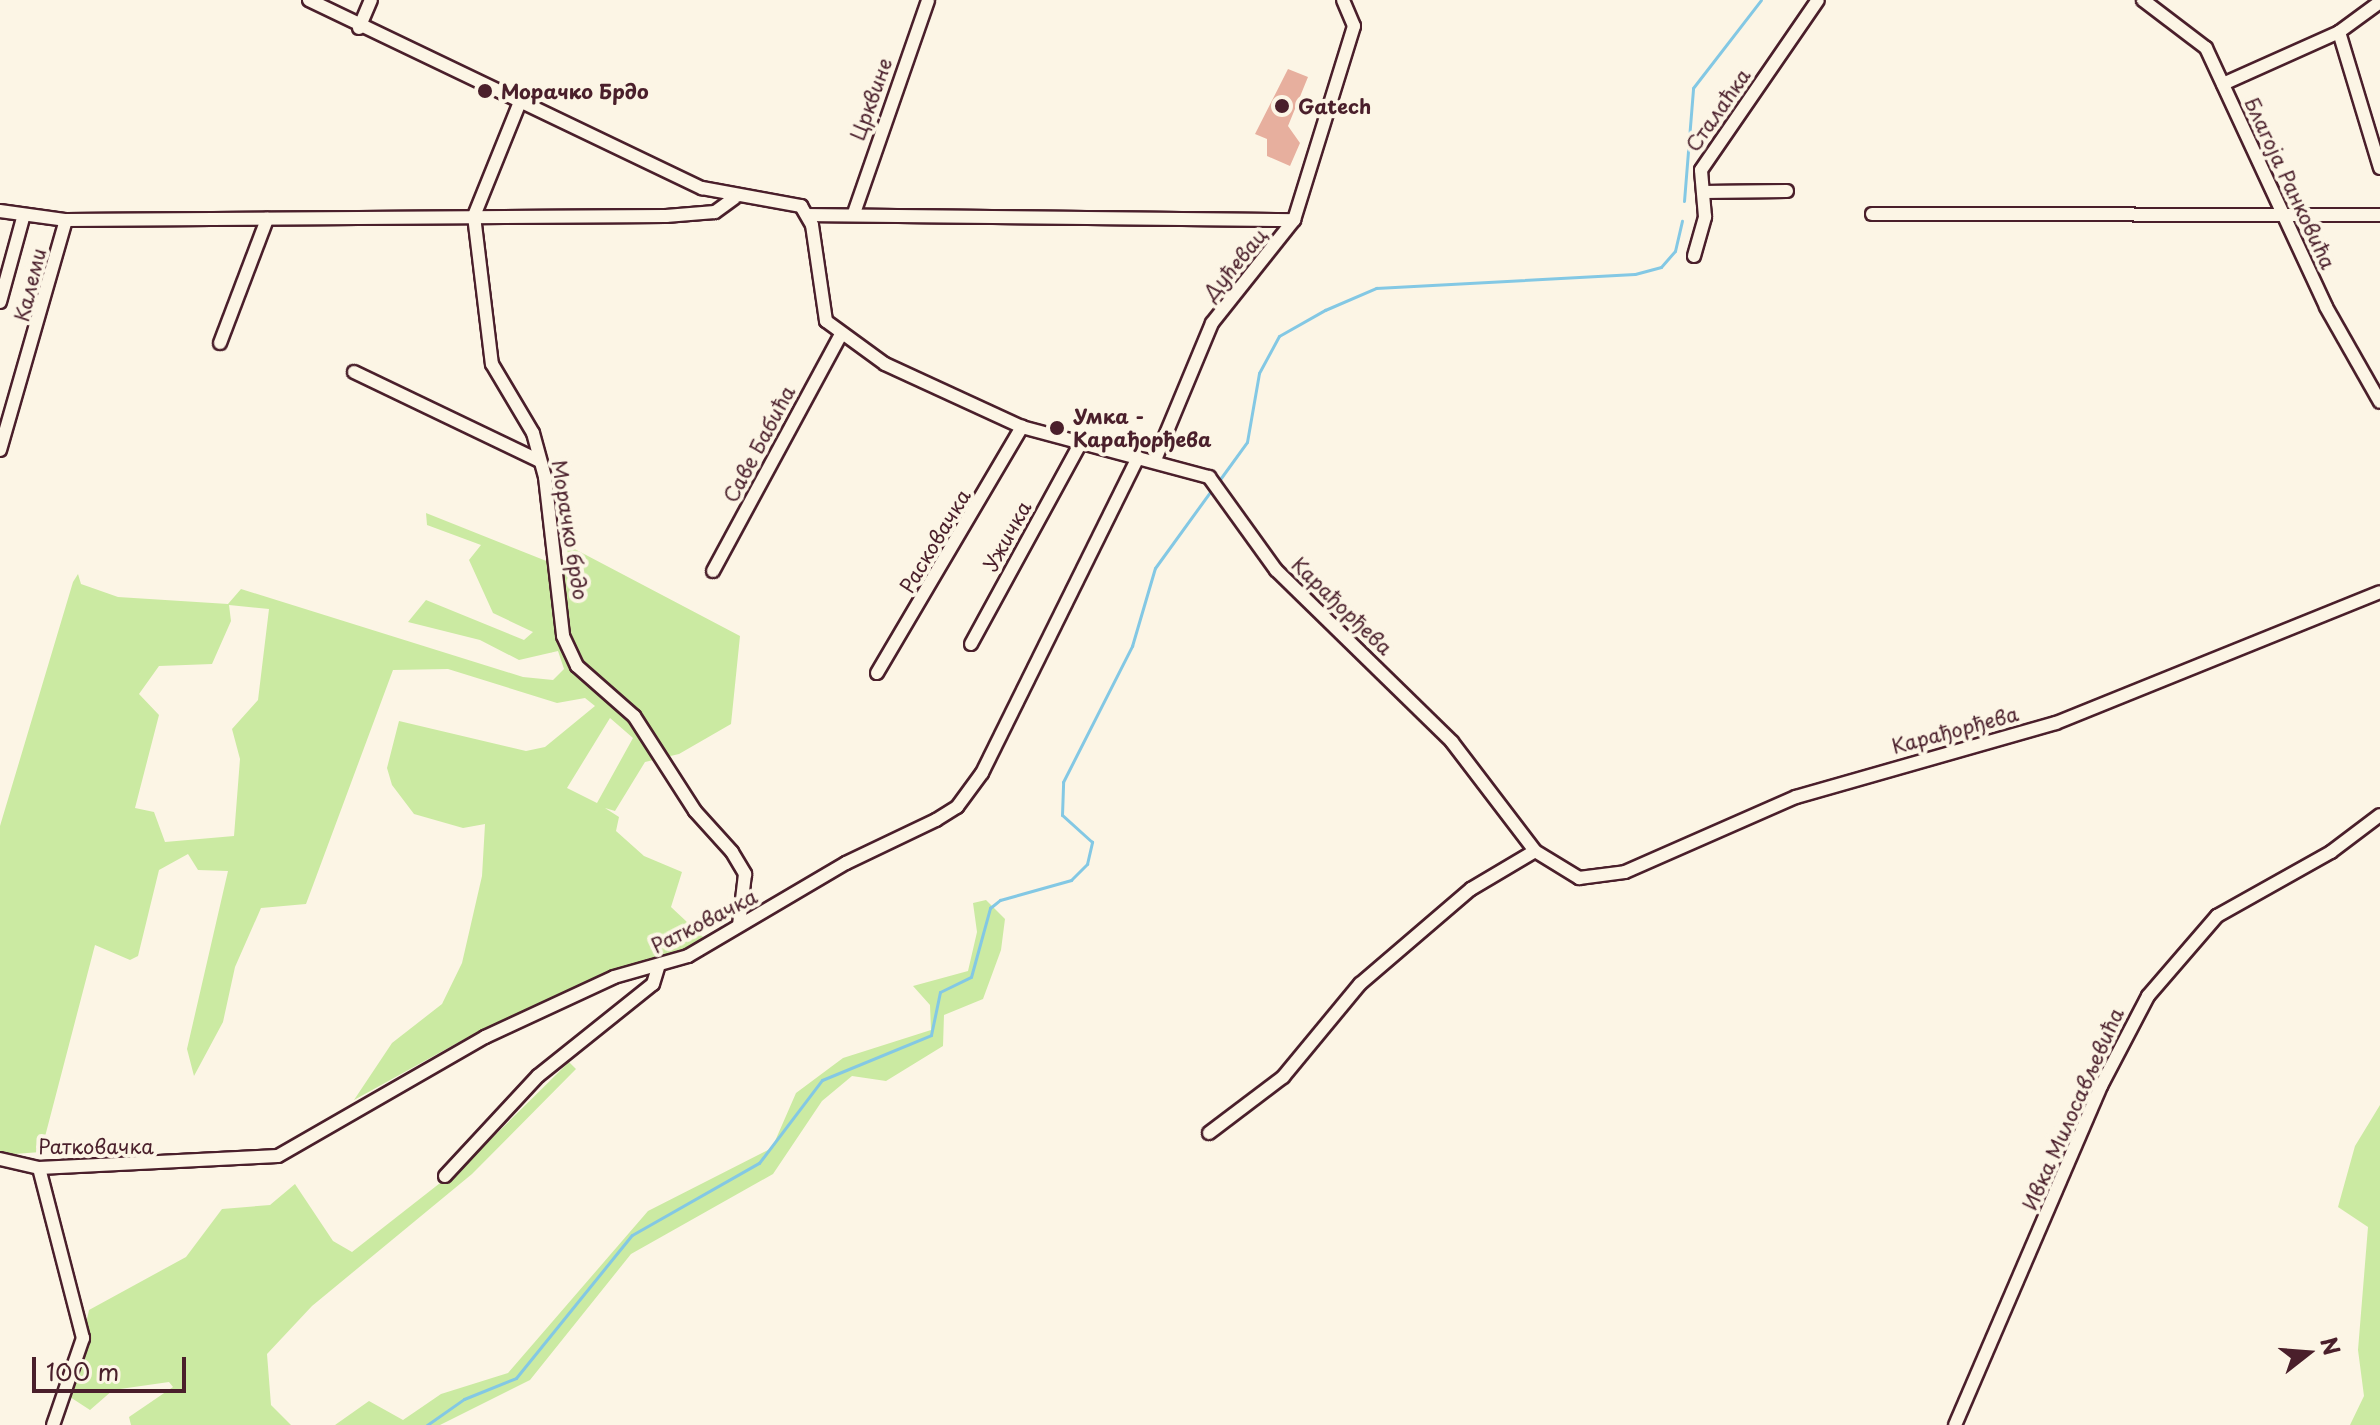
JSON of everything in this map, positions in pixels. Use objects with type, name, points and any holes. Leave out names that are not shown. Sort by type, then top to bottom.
[{"type":"street","points":[[309,0],[359,28],[522,97],[734,198],[794,202],[809,215],[821,308],[840,336]]},
{"type":"street","points":[[359,28],[371,0]]},
{"type":"street","name":"Црквине","points":[[854,213],[928,0]]},
{"type":"street","name":"Дућевац","points":[[1155,460],[1212,323],[1294,220],[1354,26],[1343,0]]},
{"type":"street","name":"Сталаћка","points":[[1694,256],[1705,217],[1701,170],[1818,0]]},
{"type":"street","name":"Благоја Ранковића","points":[[2143,0],[2197,37],[2223,84],[2280,215],[2380,402]]},
{"type":"street","points":[[2223,84],[2339,32],[2380,2]]},
{"type":"street","points":[[2339,32],[2380,168]]},
{"type":"street","name":"Морачко брдо","points":[[522,97],[474,216],[492,364],[533,433],[540,461],[563,636],[577,666],[634,716],[695,811],[732,852],[745,874],[739,925]]},
{"type":"street","points":[[1703,192],[1787,191]]},
{"type":"street","points":[[0,211],[23,218],[66,220],[696,215],[734,198]]},
{"type":"street","points":[[809,215],[854,213],[1294,220]]},
{"type":"street","points":[[1872,214],[2380,215]]},
{"type":"street","points":[[0,302],[23,218]]},
{"type":"street","points":[[220,343],[267,219]]},
{"type":"street","name":"Калеми","points":[[0,450],[66,220]]},
{"type":"street","name":"Карађорђева","points":[[840,336],[1022,427],[1079,446],[1155,460],[1219,486],[1276,570],[1452,742],[1535,851],[1579,878],[1612,876],[1796,797],[2047,726],[2380,592]]},
{"type":"street","name":"Саве Бабића","points":[[713,571],[840,336]]},
{"type":"street","points":[[354,372],[540,461]]},
{"type":"street","name":"Расковачка","points":[[877,673],[1022,427]]},
{"type":"street","name":"Ужичка","points":[[971,644],[1079,446]]},
{"type":"street","name":"Ратковачка","points":[[0,1159],[39,1168],[278,1156],[485,1037],[614,977],[658,968],[936,820],[970,793],[1138,457]]},
{"type":"street","name":"Ивка Милосављевића","points":[[1955,1425],[2101,1086],[2148,996],[2217,916],[2331,852],[2380,815]]},
{"type":"street","points":[[1209,1133],[1283,1077],[1360,984],[1471,889],[1535,851]]},
{"type":"street","points":[[445,1176],[538,1076],[653,984],[658,968]]},
{"type":"street","points":[[39,1168],[83,1338],[53,1425]]},
{"type":"green space","points":[[426,513],[569,570],[567,545],[740,636],[731,724],[679,754],[645,762],[615,811],[605,808],[619,817],[616,831],[644,856],[682,872],[671,907],[703,937],[699,943],[468,1037],[354,1100],[392,1043],[442,1004],[462,963],[482,876],[485,824],[463,828],[414,814],[392,785],[387,768],[399,721],[526,751],[545,747],[595,706],[585,698],[557,703],[448,669],[393,670],[306,904],[261,908],[235,967],[223,1022],[194,1076],[187,1049],[228,871],[198,870],[188,854],[159,870],[138,956],[130,960],[95,945],[41,1152],[0,1155],[0,826],[73,582],[78,574],[81,584],[118,597],[228,604],[241,589],[523,677],[553,680],[564,669],[558,651],[519,660],[480,640],[408,622],[426,600],[524,640],[533,632],[493,613],[469,560],[481,545],[427,525]],"holes":[[[229,605],[269,609],[258,700],[232,729],[240,759],[234,836],[165,842],[154,812],[135,808],[159,715],[139,694],[159,666],[212,664],[231,621]],[[610,718],[633,738],[597,803],[567,788]]]},
{"type":"green space","points":[[986,900],[1005,919],[1001,950],[983,999],[944,1015],[943,1046],[886,1081],[852,1076],[822,1101],[773,1174],[631,1254],[530,1380],[440,1425],[335,1425],[369,1401],[403,1420],[441,1394],[508,1373],[648,1211],[772,1148],[796,1093],[843,1058],[931,1030],[930,1005],[913,986],[968,971],[977,932],[973,903]]},
{"type":"green space","points":[[569,1062],[576,1069],[472,1174],[312,1306],[267,1354],[271,1405],[291,1425],[131,1425],[129,1417],[173,1387],[169,1382],[113,1390],[90,1410],[70,1397],[89,1310],[186,1257],[222,1209],[270,1205],[295,1184],[333,1241],[352,1252],[472,1158]]},
{"type":"green space","points":[[2380,1105],[2380,1425],[2350,1425],[2364,1396],[2358,1350],[2368,1227],[2338,1207],[2355,1146]]},
{"type":"building","name":"Gatech","points":[[1288,69],[1308,77],[1288,126],[1300,143],[1290,166],[1267,156],[1267,139],[1255,134]]},
{"type":"waterway","points":[[1684,201],[1693,88],[1761,0]]},
{"type":"waterway","points":[[1218,482],[1247,442],[1259,373],[1279,336],[1325,310],[1376,288],[1635,274],[1661,267],[1675,251],[1682,221]]},
{"type":"waterway","points":[[427,1425],[464,1399],[516,1378],[632,1235],[759,1163],[822,1080],[931,1035],[940,992],[971,977],[990,908],[1000,900],[1071,880],[1087,864],[1092,842],[1062,815],[1063,782],[1132,646],[1155,568],[1213,488]]},
{"type":"place","name":"Морачко Брдо","points":[[485,91]]},
{"type":"place","name":"Gatech","points":[[1282,106]]},
{"type":"place","name":"Умка - Карађорђева","points":[[1057,428]]}]
